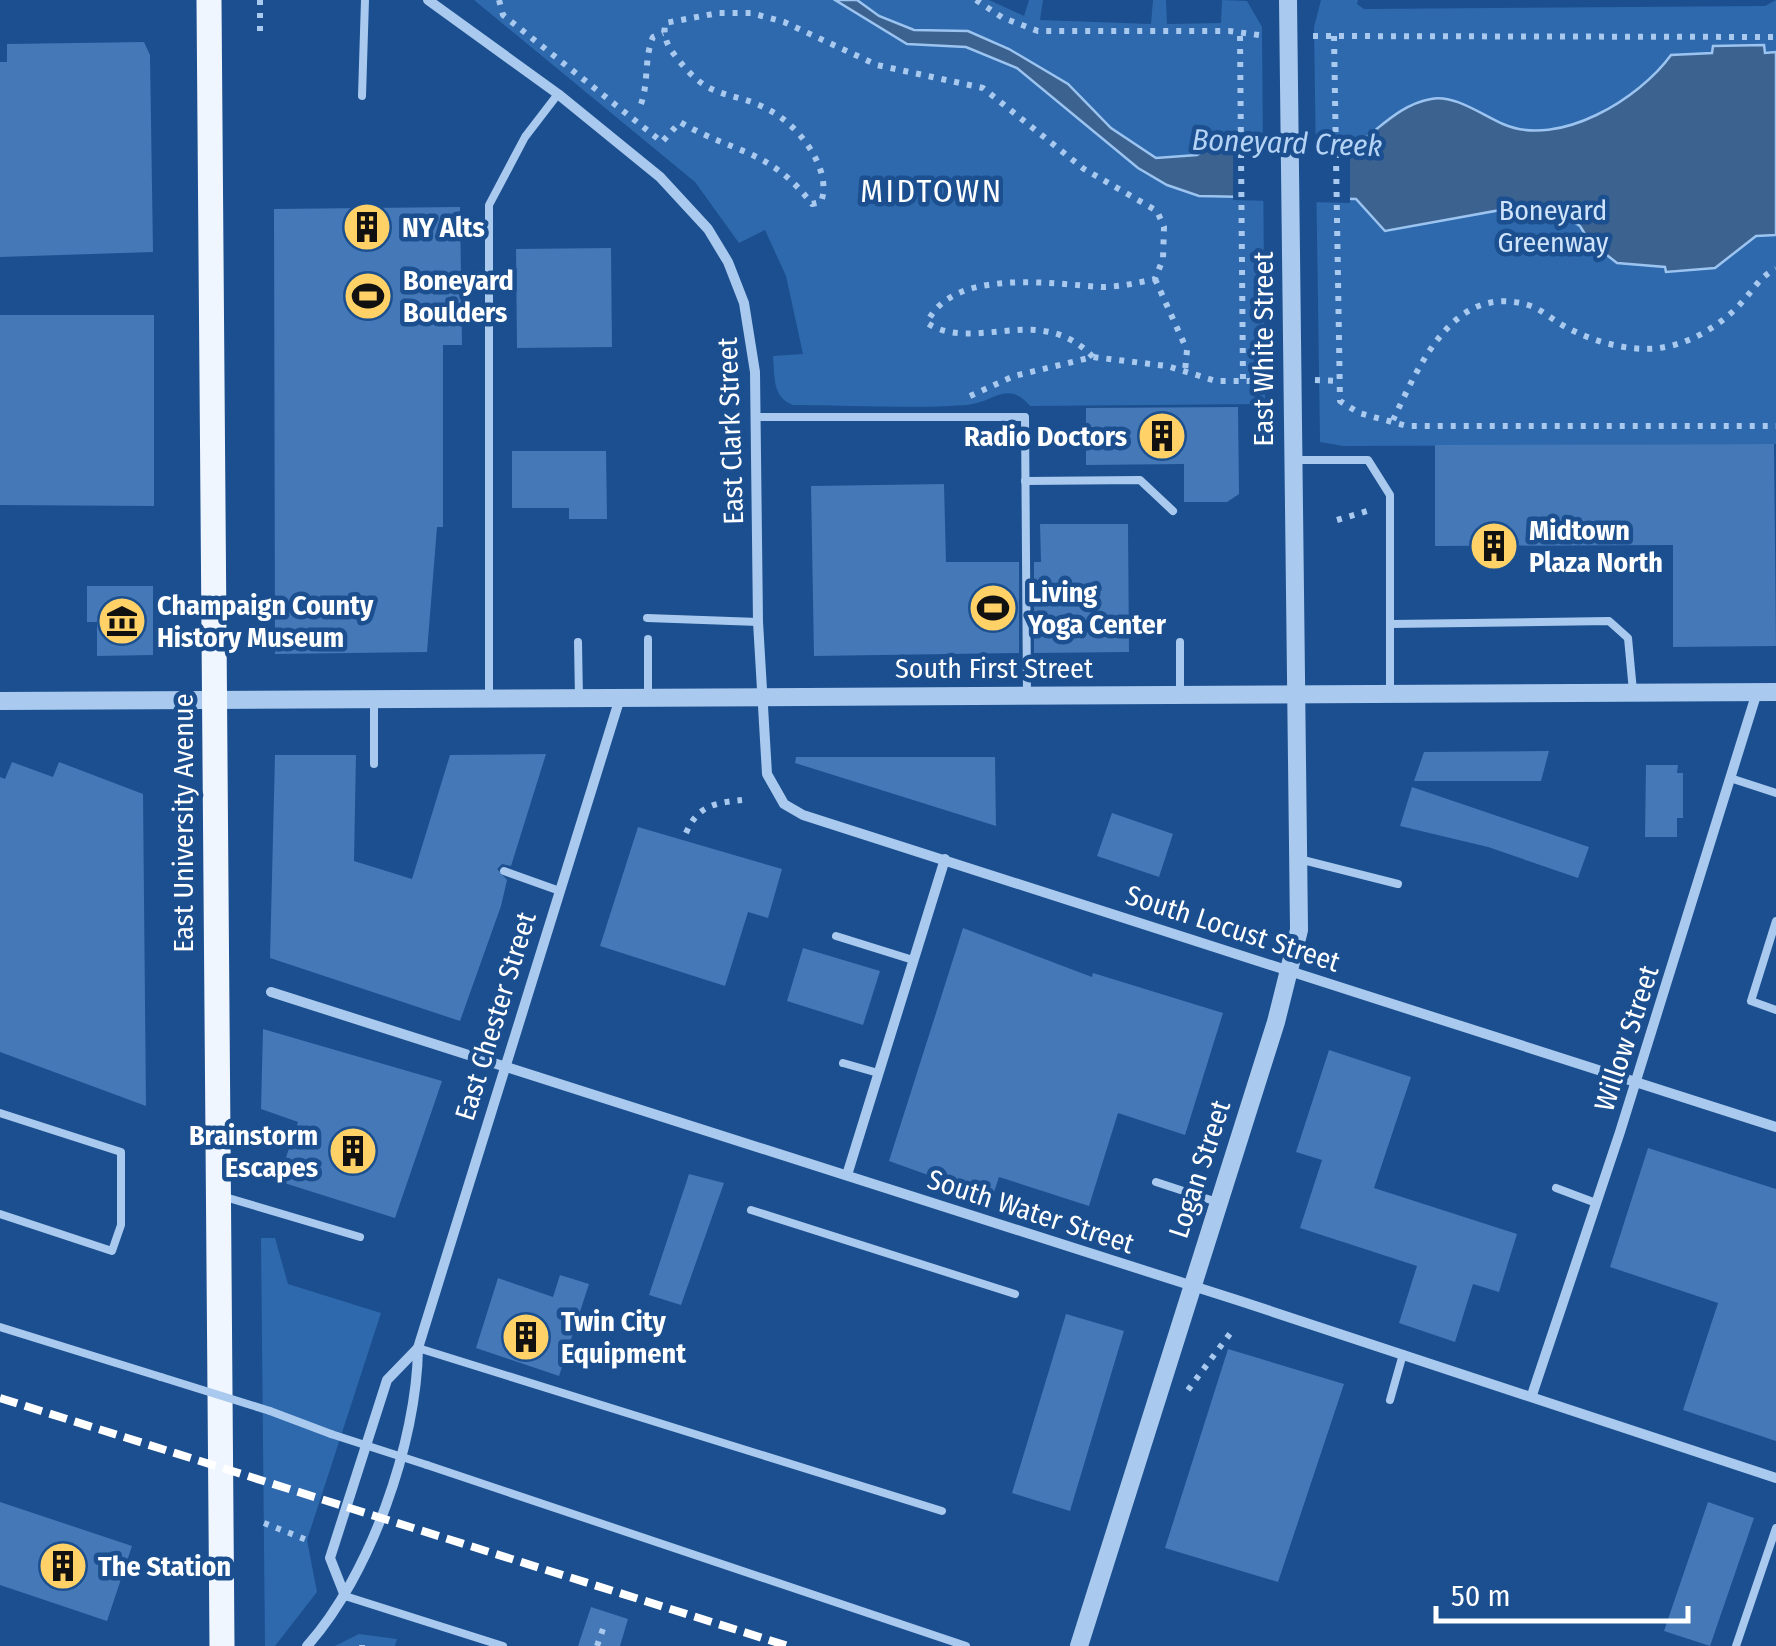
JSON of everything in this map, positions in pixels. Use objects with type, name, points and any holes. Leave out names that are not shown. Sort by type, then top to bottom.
[{"type":"main road","name":"East University Avenue","points":[[209,0],[222,1646]]},
{"type":"street","name":"East Clark Street","points":[[432,0],[558,94],[660,177],[708,229],[728,262],[744,303],[755,372],[760,696]]},
{"type":"street","name":"East White Street","points":[[1288,0],[1296,697]]},
{"type":"street","name":"South First Street","points":[[0,701],[1767,692]]},
{"type":"street","name":"Willow Street","points":[[1532,1395],[1730,778],[1767,692]]},
{"type":"street","name":"South Locust Street","points":[[760,696],[766,774],[784,804],[803,815],[1776,1127]]},
{"type":"street","name":"Logan Street","points":[[1079,1646],[1299,930],[1296,697]]},
{"type":"street","name":"East Chester Street","points":[[307,1646],[362,1570],[418,1395],[418,1348],[557,890],[620,698]]},
{"type":"street","points":[[847,1175],[945,859]]},
{"type":"street","name":"South Water Street","points":[[271,992],[1532,1395],[1776,1478]]},
{"type":"street","name":"East Chester Street","points":[[345,1596],[330,1558],[387,1380],[418,1348]]},
{"type":"lane","points":[[362,96],[365,0]]},
{"type":"lane","points":[[489,701],[489,206],[524,138],[558,94]]},
{"type":"lane","points":[[755,416],[1025,416],[1027,695]]},
{"type":"lane","points":[[1291,460],[1368,460],[1390,495],[1390,696]]},
{"type":"lane","points":[[1025,481],[1140,480],[1172,511]]},
{"type":"lane","points":[[647,618],[758,622]]},
{"type":"lane","points":[[1391,624],[1610,621],[1628,638],[1633,692]]},
{"type":"lane","points":[[648,639],[648,698]]},
{"type":"lane","points":[[578,642],[579,699]]},
{"type":"lane","points":[[1180,642],[1180,696]]},
{"type":"lane","points":[[374,701],[374,764]]},
{"type":"lane","points":[[1730,778],[1776,793]]},
{"type":"lane","points":[[1299,859],[1398,884]]},
{"type":"lane","points":[[504,871],[557,890]]},
{"type":"lane","points":[[1776,921],[1751,1001],[1776,1010]]},
{"type":"lane","points":[[836,936],[913,960]]},
{"type":"lane","points":[[843,1063],[878,1073]]},
{"type":"lane","points":[[0,1113],[121,1152],[121,1226],[112,1251],[0,1214]]},
{"type":"lane","points":[[1156,1182],[1218,1202]]},
{"type":"lane","points":[[1556,1188],[1596,1203]]},
{"type":"lane","points":[[216,1194],[360,1237]]},
{"type":"lane","points":[[752,1210],[1015,1294]]},
{"type":"lane","points":[[0,1327],[270,1411],[966,1646]]},
{"type":"lane","points":[[418,1348],[942,1511]]},
{"type":"lane","points":[[1390,1400],[1404,1354]]},
{"type":"lane","points":[[1736,1646],[1776,1528]]},
{"type":"lane","points":[[345,1596],[503,1646]]},
{"type":"path","points":[[260,0],[260,33]]},
{"type":"path","points":[[499,0],[503,14],[662,142],[680,122],[710,139],[766,158],[794,180],[812,204],[821,202],[825,192],[821,169],[790,126],[770,110],[717,94],[693,80],[664,33],[665,23],[718,13],[752,13],[784,22],[877,65],[983,88],[1084,169],[1158,210],[1164,226],[1164,243],[1155,279],[1186,350],[1185,372]]},
{"type":"path","points":[[976,0],[1003,18],[1038,31],[1229,31],[1240,36],[1260,36]]},
{"type":"path","points":[[641,104],[648,84],[649,47],[653,37],[664,33]]},
{"type":"path","points":[[1240,36],[1243,381]]},
{"type":"path","points":[[1316,36],[1776,37]]},
{"type":"path","points":[[1334,36],[1340,401],[1358,413],[1407,426],[1776,426]]},
{"type":"path","points":[[1393,420],[1442,331],[1480,306],[1531,306],[1600,340],[1636,350],[1664,348],[1722,322],[1763,275],[1776,269]]},
{"type":"path","points":[[1092,357],[1078,341],[1029,328],[945,335],[927,323],[932,312],[946,303],[1003,282],[1047,280],[1102,287],[1155,279]]},
{"type":"path","points":[[954,398],[967,397],[1014,376],[1092,357],[1216,381],[1265,381]]},
{"type":"path","points":[[1316,380],[1339,381]]},
{"type":"path","points":[[1337,520],[1375,508]]},
{"type":"path","points":[[686,833],[692,819],[708,804],[742,800]]},
{"type":"path","points":[[1187,1392],[1232,1331]]},
{"type":"path","points":[[264,1524],[307,1540]]},
{"type":"path","points":[[597,1646],[604,1626]]},
{"type":"green space","points":[[474,0],[989,0],[1024,16],[1029,0],[1043,0],[1040,20],[1151,24],[1153,0],[1166,0],[1167,24],[1221,23],[1222,0],[1247,1],[1262,27],[1265,404],[1030,406],[1022,398],[1007,393],[967,405],[793,405],[778,392],[773,356],[803,354],[786,276],[765,230],[739,243],[695,182]]},
{"type":"green space","name":"Boneyard Greenway","points":[[1321,0],[1358,0],[1357,4],[1364,9],[1765,6],[1776,0],[1776,444],[1343,446],[1320,442],[1314,27]]},
{"type":"green space","points":[[261,1238],[275,1238],[288,1284],[381,1313],[307,1540],[317,1592],[275,1646],[265,1646]]},
{"type":"green space","points":[[359,1634],[397,1639],[395,1646],[335,1646]]},
{"type":"water","name":"Boneyard Creek","points":[[835,0],[857,0],[879,16],[914,30],[968,31],[1009,49],[1068,84],[1111,128],[1156,158],[1197,155],[1228,137],[1353,147],[1409,107],[1440,98],[1458,102],[1503,124],[1525,130],[1549,130],[1596,115],[1619,102],[1671,55],[1712,53],[1713,46],[1764,45],[1765,53],[1776,52],[1776,235],[1756,236],[1715,268],[1666,272],[1665,267],[1617,263],[1589,241],[1580,226],[1539,203],[1385,231],[1356,199],[1199,196],[1167,185],[1138,168],[1017,68],[966,47],[907,44]]},
{"type":"pier","points":[[1233,133],[1350,142],[1350,203],[1233,200]]},
{"type":"building","points":[[144,42],[150,55],[153,252],[0,257],[0,62],[7,62],[7,44]]},
{"type":"building","points":[[460,207],[462,345],[443,345],[443,527],[437,527],[427,652],[275,654],[274,209]]},
{"type":"building","points":[[611,248],[612,347],[517,348],[516,249]]},
{"type":"building","points":[[0,315],[154,315],[154,506],[0,505]]},
{"type":"building","name":"Radio Doctors","points":[[1238,407],[1239,494],[1227,502],[1184,502],[1184,464],[1086,465],[1086,408]]},
{"type":"building","name":"Midtown Plaza North","points":[[1774,444],[1776,646],[1673,647],[1673,545],[1435,546],[1435,445]]},
{"type":"building","points":[[512,451],[606,451],[607,519],[569,519],[569,508],[512,508]]},
{"type":"building","points":[[944,484],[946,562],[1019,562],[1019,653],[814,656],[811,486]]},
{"type":"building","points":[[1040,524],[1128,524],[1129,652],[1034,653],[1034,562],[1041,562]]},
{"type":"building","points":[[87,586],[153,586],[153,655],[97,656],[97,622],[87,622]]},
{"type":"building","points":[[1549,751],[1541,781],[1414,781],[1424,752]]},
{"type":"building","points":[[546,754],[511,866],[502,864],[497,869],[507,880],[501,906],[460,1021],[270,958],[275,755],[356,755],[354,861],[412,879],[450,755]]},
{"type":"building","points":[[796,757],[995,757],[996,826],[795,763]]},
{"type":"building","points":[[12,762],[53,777],[59,762],[143,794],[146,1106],[0,1052],[0,777],[5,779]]},
{"type":"building","points":[[1646,765],[1678,765],[1677,773],[1683,773],[1683,818],[1677,818],[1677,837],[1645,837]]},
{"type":"building","points":[[1412,787],[1589,847],[1578,878],[1488,847],[1400,826]]},
{"type":"building","points":[[1112,813],[1173,834],[1159,877],[1097,856]]},
{"type":"building","points":[[638,827],[782,869],[768,918],[748,912],[725,986],[600,946]]},
{"type":"building","points":[[963,928],[1092,977],[1093,973],[1223,1013],[1185,1135],[1118,1113],[1089,1206],[999,1177],[992,1198],[889,1161]]},
{"type":"building","points":[[803,948],[880,971],[863,1025],[787,1001]]},
{"type":"building","name":"Brainstorm Escapes","points":[[263,1029],[442,1081],[395,1218],[278,1181],[298,1122],[261,1109]]},
{"type":"building","points":[[1329,1050],[1411,1077],[1374,1188],[1517,1234],[1499,1292],[1473,1284],[1455,1342],[1399,1323],[1417,1266],[1300,1228],[1322,1160],[1296,1152]]},
{"type":"building","points":[[1648,1148],[1776,1189],[1776,1441],[1683,1410],[1718,1303],[1610,1267]]},
{"type":"building","points":[[689,1174],[724,1183],[681,1305],[649,1295]]},
{"type":"building","name":"Twin City Equipment","points":[[560,1275],[589,1284],[559,1376],[476,1348],[498,1278],[553,1297]]},
{"type":"building","points":[[1066,1314],[1124,1331],[1070,1511],[1012,1493]]},
{"type":"building","points":[[1228,1349],[1344,1384],[1278,1582],[1165,1548]]},
{"type":"building","name":"The Station","points":[[0,1502],[132,1546],[107,1621],[0,1585]]},
{"type":"building","points":[[1708,1502],[1754,1518],[1710,1646],[1664,1631]]},
{"type":"building","points":[[591,1607],[628,1619],[620,1646],[578,1646]]},
{"type":"railway","points":[[0,1398],[788,1646]]},
{"type":"place","name":"NY Alts","points":[[367,227]]},
{"type":"place","name":"Boneyard Boulders","points":[[368,296]]},
{"type":"place","name":"Radio Doctors","points":[[1162,436]]},
{"type":"place","name":"Midtown Plaza North","points":[[1494,546]]},
{"type":"place","name":"Living Yoga Center","points":[[993,608]]},
{"type":"place","name":"Champaign County History Museum","points":[[122,621]]},
{"type":"place","name":"Brainstorm Escapes","points":[[353,1151]]},
{"type":"place","name":"Twin City Equipment","points":[[526,1337]]},
{"type":"place","name":"The Station","points":[[63,1566]]},
{"type":"district","name":"MIDTOWN","points":[[932,191]]}]
